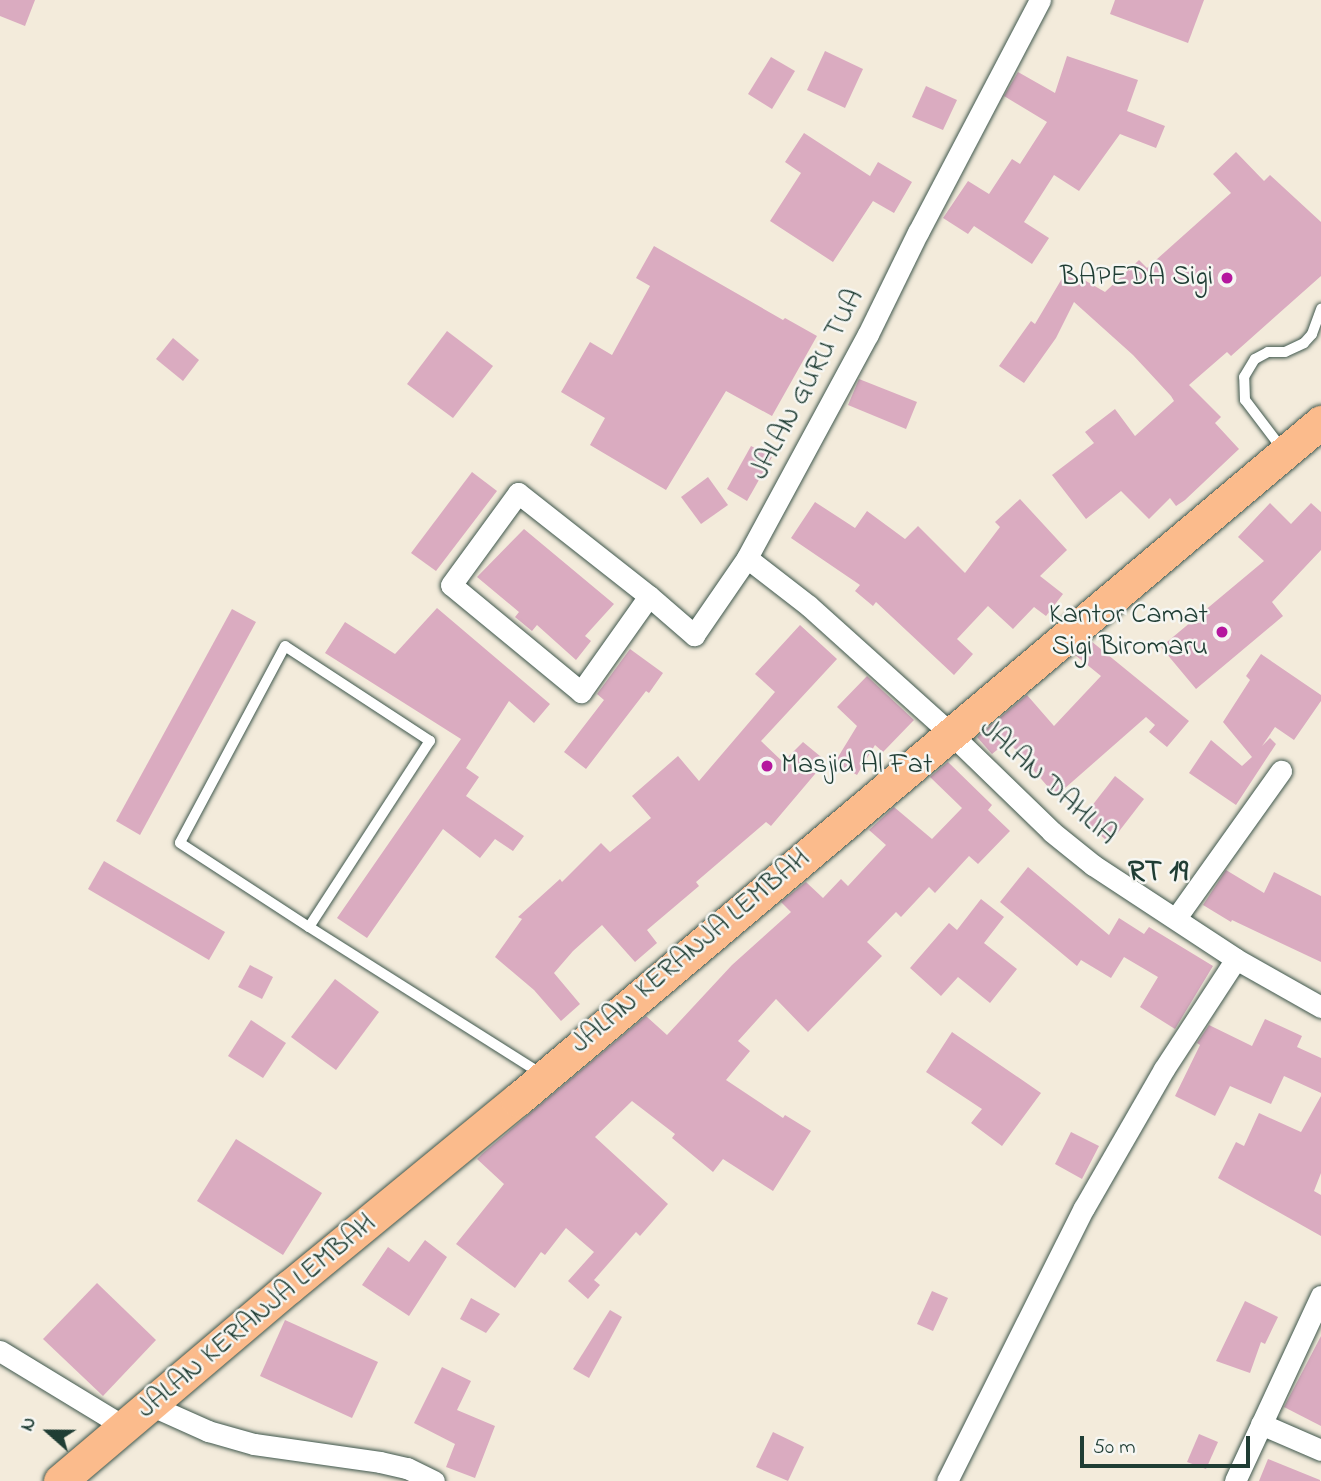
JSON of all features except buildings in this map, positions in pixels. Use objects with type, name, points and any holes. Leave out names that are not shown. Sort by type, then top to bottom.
[{"type":"main road","name":"JALAN KERANJA LEMBAH","points":[[60,1481],[546,1076],[1321,422]]},
{"type":"street","name":"JALAN GURU TUA","points":[[649,596],[694,635],[747,558],[868,334],[918,232],[1040,0]]},
{"type":"street","points":[[518,493],[649,596],[581,692],[451,585],[518,493]]},
{"type":"street","points":[[747,558],[809,606],[950,733]]},
{"type":"street","name":"JALAN DAHLIA","points":[[950,733],[1052,832],[1083,857],[1236,959],[1321,1007]]},
{"type":"street","points":[[1176,918],[1281,771]]},
{"type":"street","points":[[947,1481],[1084,1208],[1164,1069],[1236,959]]},
{"type":"street","points":[[1235,1481],[1321,1296]]},
{"type":"street","points":[[0,1351],[125,1427]]},
{"type":"street","points":[[150,1405],[189,1424],[254,1444],[380,1462],[407,1468],[434,1481]]},
{"type":"street","points":[[1261,1424],[1321,1450]]},
{"type":"lane","points":[[1286,453],[1245,400],[1244,376],[1255,359],[1268,352],[1285,352],[1304,343],[1312,334],[1321,309]]},
{"type":"lane","points":[[309,927],[430,741],[285,646],[180,843],[309,927],[546,1076]]},
{"type":"place","name":"BAPEDA Sigi","points":[[1227,278]]},
{"type":"place","name":"Kantor Camat Sigi Biromaru","points":[[1222,632]]},
{"type":"place","name":"Masjid Al Fat","points":[[767,766]]},
{"type":"district","name":"RT 19","points":[[1158,873]]}]
